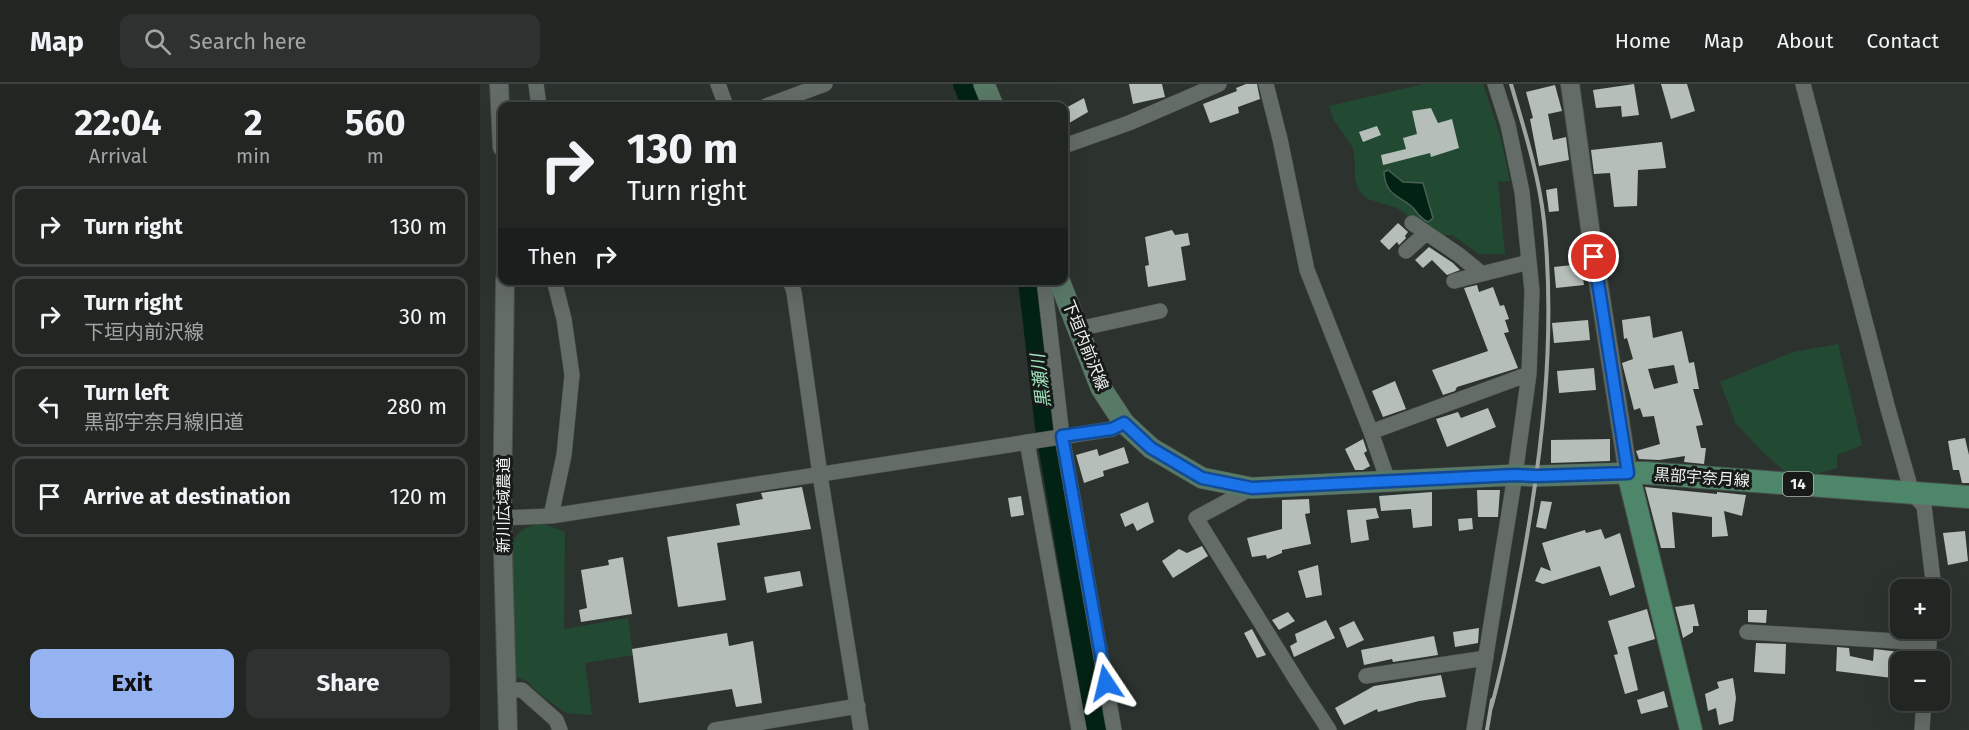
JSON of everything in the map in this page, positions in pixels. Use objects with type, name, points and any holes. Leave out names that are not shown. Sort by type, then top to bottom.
[{"type":"main road","points":[[984,84],[991,102]]},
{"type":"main road","name":"下垣内前沢線","points":[[1061,285],[1101,388],[1124,423],[1151,448],[1202,478],[1252,488],[1515,475],[1628,473]]},
{"type":"main road","name":"黒部宇奈月線","points":[[1691,730],[1628,473],[1969,497]]},
{"type":"street","points":[[536,84],[538,102]]},
{"type":"street","points":[[718,84],[725,102]]},
{"type":"street","points":[[777,102],[825,84]]},
{"type":"street","points":[[1068,145],[1129,123],[1219,84]]},
{"type":"street","points":[[1266,84],[1280,139],[1307,270],[1388,481]]},
{"type":"street","points":[[1474,730],[1529,374],[1532,291],[1522,192],[1508,125],[1495,84]]},
{"type":"street","points":[[1570,84],[1628,473]]},
{"type":"street","points":[[1803,84],[1912,493],[1924,506],[1933,579]]},
{"type":"street","points":[[1412,224],[1460,255],[1480,273]]},
{"type":"street","points":[[1406,251],[1426,233]]},
{"type":"street","points":[[1454,281],[1529,262]]},
{"type":"street","name":"新川広域農道","points":[[505,285],[502,518],[507,730]]},
{"type":"street","points":[[551,516],[564,455],[572,375],[564,319],[555,285]]},
{"type":"street","points":[[792,285],[861,730]]},
{"type":"street","points":[[1045,285],[1062,436],[1114,730]]},
{"type":"street","points":[[1078,329],[1160,311]]},
{"type":"street","points":[[1371,432],[1529,374]]},
{"type":"street","points":[[502,518],[551,516],[820,475],[1112,429],[1124,423]]},
{"type":"street","points":[[1031,441],[1079,730]]},
{"type":"street","points":[[1252,488],[1196,518],[1296,681],[1329,730]]},
{"type":"street","points":[[1747,632],[1890,635]]},
{"type":"street","points":[[1366,676],[1486,658]]},
{"type":"street","points":[[505,690],[522,690],[556,720],[560,730]]},
{"type":"street","points":[[715,730],[783,725],[858,706]]},
{"type":"street","points":[[1922,730],[1923,711]]},
{"type":"shaded area","points":[[1424,84],[1483,84],[1500,135],[1510,181],[1498,182],[1505,254],[1479,254],[1452,235],[1440,235],[1397,208],[1368,199],[1360,192],[1355,180],[1353,148],[1334,120],[1329,106]]},
{"type":"shaded area","points":[[1388,170],[1403,182],[1423,183],[1433,218],[1428,222],[1424,220],[1410,205],[1392,193],[1385,179],[1384,172]]},
{"type":"shaded area","points":[[1838,344],[1862,445],[1837,455],[1837,468],[1794,480],[1736,424],[1720,382],[1793,352]]},
{"type":"shaded area","points":[[541,523],[565,532],[564,629],[628,618],[633,655],[585,663],[592,715],[566,713],[542,696],[528,682],[515,676],[511,550],[515,539],[521,532]]},
{"type":"building","points":[[1129,84],[1162,84],[1165,97],[1133,104]]},
{"type":"building","points":[[1246,84],[1257,84],[1260,99],[1238,107],[1239,113],[1210,123],[1203,104],[1237,91],[1236,88]]},
{"type":"building","points":[[1634,84],[1639,115],[1622,117],[1621,106],[1596,108],[1593,90]]},
{"type":"building","points":[[1661,84],[1687,84],[1695,111],[1671,119]]},
{"type":"building","points":[[1555,85],[1562,111],[1548,114],[1553,140],[1566,137],[1569,160],[1539,166],[1530,119],[1533,118],[1526,92]]},
{"type":"building","points":[[1084,98],[1088,112],[1068,124],[1068,107]]},
{"type":"building","points":[[1431,108],[1438,123],[1452,119],[1459,148],[1431,157],[1430,153],[1383,165],[1381,155],[1406,149],[1403,138],[1417,134],[1412,111]]},
{"type":"building","points":[[1377,126],[1381,135],[1363,142],[1359,132]]},
{"type":"building","points":[[1662,142],[1666,168],[1638,170],[1637,206],[1614,207],[1610,173],[1594,174],[1591,150]]},
{"type":"building","points":[[1557,188],[1559,211],[1549,212],[1546,190]]},
{"type":"building","points":[[1398,223],[1408,232],[1406,238],[1399,245],[1397,242],[1389,250],[1380,241]]},
{"type":"building","points":[[1172,230],[1175,235],[1188,233],[1190,245],[1181,247],[1186,280],[1148,287],[1145,266],[1149,265],[1145,237]]},
{"type":"building","points":[[1429,247],[1460,270],[1447,275],[1432,260],[1423,268],[1415,260]]},
{"type":"building","points":[[1581,264],[1584,285],[1556,288],[1554,267]]},
{"type":"building","points":[[1477,285],[1479,292],[1493,287],[1500,306],[1504,305],[1509,319],[1505,320],[1509,332],[1504,333],[1518,368],[1457,387],[1455,391],[1443,395],[1432,370],[1488,351],[1464,288]]},
{"type":"building","points":[[1650,316],[1653,338],[1682,331],[1689,363],[1694,362],[1699,389],[1693,389],[1703,425],[1696,426],[1701,448],[1706,448],[1704,464],[1684,462],[1685,456],[1659,460],[1639,459],[1636,451],[1660,444],[1654,416],[1643,417],[1640,408],[1634,410],[1622,363],[1633,359],[1627,338],[1624,339],[1622,320]],"holes":[[[1674,365],[1678,383],[1654,389],[1648,369]]]},
{"type":"building","points":[[1588,320],[1590,340],[1554,343],[1552,323]]},
{"type":"building","points":[[1594,368],[1596,390],[1559,393],[1557,371]]},
{"type":"building","points":[[1395,381],[1406,409],[1383,417],[1372,391]]},
{"type":"building","points":[[1488,408],[1496,427],[1447,447],[1436,419],[1458,412],[1461,418]]},
{"type":"building","points":[[1965,438],[1969,455],[1969,483],[1962,483],[1959,470],[1953,470],[1948,441]]},
{"type":"building","points":[[1363,439],[1367,451],[1364,453],[1370,466],[1363,470],[1355,470],[1345,449]]},
{"type":"building","points":[[1610,439],[1610,461],[1551,463],[1551,440]]},
{"type":"building","points":[[1124,447],[1129,463],[1103,471],[1104,476],[1084,483],[1076,455],[1097,449],[1099,456]]},
{"type":"building","points":[[802,487],[811,529],[717,543],[726,600],[678,607],[667,537],[740,525],[736,504],[763,499],[761,493]]},
{"type":"building","points":[[1645,487],[1746,495],[1742,516],[1724,511],[1728,536],[1712,537],[1712,517],[1672,512],[1675,548],[1661,548]]},
{"type":"building","points":[[1477,490],[1500,490],[1498,517],[1478,517]]},
{"type":"building","points":[[1432,492],[1432,526],[1413,528],[1411,509],[1381,511],[1379,496]]},
{"type":"building","points":[[1021,496],[1024,515],[1011,517],[1008,498]]},
{"type":"building","points":[[1309,499],[1310,513],[1305,514],[1311,544],[1282,550],[1282,553],[1267,559],[1266,555],[1252,557],[1247,538],[1282,529],[1282,500]]},
{"type":"building","points":[[1541,501],[1552,502],[1546,529],[1536,527]]},
{"type":"building","points":[[1148,502],[1154,522],[1137,531],[1133,523],[1125,527],[1120,514]]},
{"type":"building","points":[[1376,508],[1379,518],[1366,520],[1369,540],[1351,543],[1347,510]]},
{"type":"building","points":[[1472,518],[1473,529],[1459,531],[1458,519]]},
{"type":"building","points":[[1601,529],[1605,539],[1620,533],[1635,587],[1610,596],[1600,566],[1543,584],[1535,581],[1541,567],[1551,571],[1542,543],[1585,530],[1586,533]]},
{"type":"building","points":[[1965,531],[1968,561],[1948,565],[1943,533]]},
{"type":"building","points":[[1202,546],[1208,556],[1173,578],[1162,561],[1179,549],[1187,553]]},
{"type":"building","points":[[623,557],[632,614],[581,622],[579,610],[587,608],[581,570],[609,565],[608,560]]},
{"type":"building","points":[[1318,565],[1322,595],[1306,598],[1298,571]]},
{"type":"building","points":[[800,571],[803,586],[767,593],[764,577]]},
{"type":"building","points":[[1694,604],[1699,626],[1693,626],[1693,632],[1683,638],[1675,607]]},
{"type":"building","points":[[1647,609],[1655,639],[1628,647],[1638,690],[1625,694],[1614,655],[1618,654],[1608,621]]},
{"type":"building","points":[[1748,610],[1767,610],[1766,623],[1748,622]]},
{"type":"building","points":[[1288,612],[1295,621],[1279,630],[1272,620]]},
{"type":"building","points":[[1326,620],[1335,638],[1294,657],[1290,646],[1297,642],[1295,634]]},
{"type":"building","points":[[1354,621],[1364,640],[1347,648],[1339,628]]},
{"type":"building","points":[[1479,628],[1478,643],[1455,647],[1453,632]]},
{"type":"building","points":[[1252,629],[1266,655],[1257,658],[1244,633]]},
{"type":"building","points":[[727,633],[729,646],[753,641],[762,703],[736,707],[732,689],[639,703],[632,649]]},
{"type":"building","points":[[1434,636],[1438,655],[1393,662],[1392,659],[1364,665],[1361,650]]},
{"type":"building","points":[[1756,643],[1786,644],[1785,674],[1754,672]]},
{"type":"building","points":[[1837,647],[1849,648],[1850,656],[1873,661],[1874,649],[1891,651],[1890,678],[1836,671]]},
{"type":"building","points":[[1441,675],[1446,697],[1419,701],[1378,712],[1377,709],[1344,725],[1335,708],[1374,686]]},
{"type":"building","points":[[1733,678],[1736,698],[1733,721],[1719,725],[1716,708],[1708,711],[1705,694],[1719,688],[1717,682]]},
{"type":"building","points":[[1664,691],[1668,707],[1641,714],[1637,700]]},
{"type":"waterway","name":"黒瀬川","points":[[964,84],[971,102]]},
{"type":"waterway","name":"黒瀬川","points":[[1030,285],[1046,427],[1098,730]]},
{"type":"railway","points":[[1491,708],[1508,640],[1529,527],[1541,440],[1548,353],[1547,265],[1542,204],[1511,84]]},
{"type":"railway","points":[[1487,730],[1492,700]]},
{"type":"route","points":[[1106,683],[1062,436],[1112,429],[1124,423],[1151,448],[1202,478],[1252,488],[1515,475],[1628,473],[1594,257]]}]
